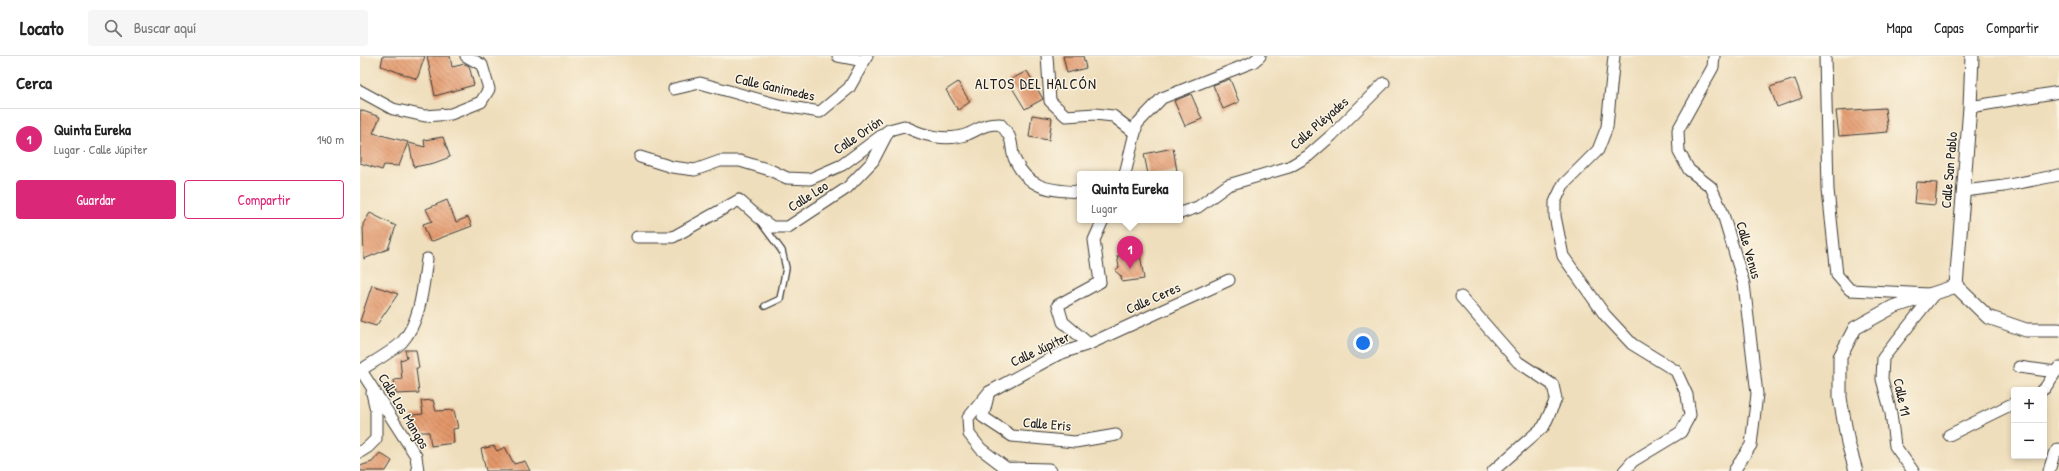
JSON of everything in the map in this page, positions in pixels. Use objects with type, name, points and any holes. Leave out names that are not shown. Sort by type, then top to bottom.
[{"type":"street","points":[[360,91],[393,109],[425,116],[451,114],[481,102],[489,89],[482,64],[466,56]]},
{"type":"street","points":[[838,56],[865,59]]},
{"type":"street","points":[[1047,56],[1050,101],[1066,116],[1095,114],[1113,116],[1135,133]]},
{"type":"street","points":[[1126,171],[1137,124],[1162,98],[1253,62],[1260,56]]},
{"type":"street","points":[[1614,56],[1607,127],[1598,150],[1563,185],[1555,202],[1555,216],[1563,256],[1605,315],[1632,344],[1676,372],[1687,395],[1690,415],[1681,432],[1633,461],[1624,471]]},
{"type":"street","name":"Calle Venus","points":[[1714,56],[1712,67],[1678,130],[1679,152],[1689,170],[1711,187],[1719,205],[1744,284],[1757,394],[1751,444],[1734,471]]},
{"type":"street","points":[[1825,56],[1828,190],[1837,275],[1850,290],[1934,294]]},
{"type":"street","name":"Calle San Pablo","points":[[1956,286],[1970,107],[1972,56]]},
{"type":"street","name":"Calle Ganimedes","points":[[674,89],[700,83],[779,105],[820,112],[849,88],[865,59]]},
{"type":"street","name":"Calle Pléyades","points":[[1183,212],[1198,207],[1228,184],[1289,167],[1308,156],[1332,135],[1384,84]]},
{"type":"street","points":[[1970,107],[2059,92]]},
{"type":"street","name":"Calle Orión","points":[[640,158],[672,167],[695,170],[720,161],[740,161],[770,170],[787,178],[810,179],[842,165],[889,130],[904,126],[915,132],[949,139],[967,134],[987,124],[1000,124],[1010,136],[1014,160],[1027,179],[1039,187],[1077,192]]},
{"type":"street","name":"Calle Leo","points":[[637,237],[673,237],[739,200],[772,227],[788,227],[847,188],[873,161],[889,130]]},
{"type":"street","points":[[1964,191],[2004,186],[2059,175]]},
{"type":"street","name":"Calle Júpiter","points":[[1051,471],[1050,469],[1030,467],[1006,468],[981,449],[969,434],[968,418],[989,392],[1059,354],[1088,344],[1063,322],[1058,305],[1100,282],[1094,240],[1102,223]]},
{"type":"street","points":[[361,370],[402,342],[415,319],[423,289],[427,259]]},
{"type":"street","name":"Calle Ceres","points":[[1088,344],[1229,280]]},
{"type":"street","points":[[1856,471],[1848,442],[1840,398],[1840,357],[1855,328],[1894,307],[1956,286],[1988,317],[2026,330],[2059,330]]},
{"type":"street","name":"Calle 11","points":[[1913,471],[1895,446],[1890,413],[1882,379],[1883,358],[1934,294]]},
{"type":"street","points":[[1461,297],[1518,362],[1553,385],[1556,399],[1544,426],[1493,471]]},
{"type":"street","points":[[2018,367],[2058,370]]},
{"type":"street","name":"Calle Los Mangos","points":[[361,370],[416,456],[418,471]]},
{"type":"street","points":[[2046,387],[2058,370]]},
{"type":"street","points":[[360,452],[376,439],[376,410],[370,384]]},
{"type":"street","name":"Calle Eris","points":[[989,392],[983,417],[1012,436],[1075,442],[1116,435]]},
{"type":"street","points":[[1949,435],[2011,404]]},
{"type":"street","points":[[2049,471],[2054,454],[2059,449]]},
{"type":"lane","points":[[758,217],[782,252],[786,268],[780,299],[764,306]]},
{"type":"building","points":[[383,56],[425,56],[417,79],[381,66]]},
{"type":"building","points":[[427,56],[450,56],[452,67],[465,64],[469,66],[474,85],[435,96]]},
{"type":"building","points":[[1063,56],[1083,56],[1086,68],[1067,73]]},
{"type":"building","points":[[1027,71],[1043,99],[1025,109],[1008,81]]},
{"type":"building","points":[[1230,79],[1239,102],[1223,109],[1213,85]]},
{"type":"building","points":[[1795,79],[1802,98],[1777,107],[1770,87]]},
{"type":"building","points":[[958,82],[970,102],[958,110],[946,90]]},
{"type":"building","points":[[1191,94],[1202,119],[1185,126],[1174,101]]},
{"type":"building","points":[[1885,108],[1888,132],[1839,136],[1836,111]]},
{"type":"building","points":[[360,110],[380,117],[373,133],[408,142],[399,166],[384,165],[382,170],[360,163]]},
{"type":"building","points":[[1032,115],[1052,118],[1049,140],[1029,137]]},
{"type":"building","points":[[443,137],[450,157],[434,163],[414,167],[409,143],[425,147],[424,140]]},
{"type":"building","points":[[1173,148],[1177,171],[1147,171],[1144,154]]},
{"type":"building","points":[[1916,182],[1937,183],[1935,205],[1914,203]]},
{"type":"building","points":[[447,200],[456,222],[468,217],[472,226],[430,242],[423,224],[432,221],[426,209]]},
{"type":"building","points":[[370,213],[396,226],[388,249],[364,259],[363,224]]},
{"type":"building","points":[[1140,254],[1144,279],[1122,282],[1121,276],[1115,271],[1119,267],[1117,256]]},
{"type":"building","points":[[372,285],[398,294],[376,326],[360,321]]},
{"type":"building","points":[[405,350],[416,350],[419,368],[416,368],[419,393],[396,394],[394,380],[402,379],[400,360],[407,358]]},
{"type":"building","points":[[433,400],[436,411],[454,410],[458,428],[453,429],[454,443],[431,446],[429,432],[413,432],[412,415],[423,414],[421,401]]},
{"type":"building","points":[[494,446],[497,451],[505,447],[514,464],[525,461],[530,471],[486,471],[481,449]]},
{"type":"building","points":[[380,453],[392,461],[386,471],[360,471],[360,466],[372,462]]},
{"type":"place","name":"Quinta Eureka","points":[[1130,269]]},
{"type":"district","name":"ALTOS DEL HALCÓN","points":[[1036,84]]}]
